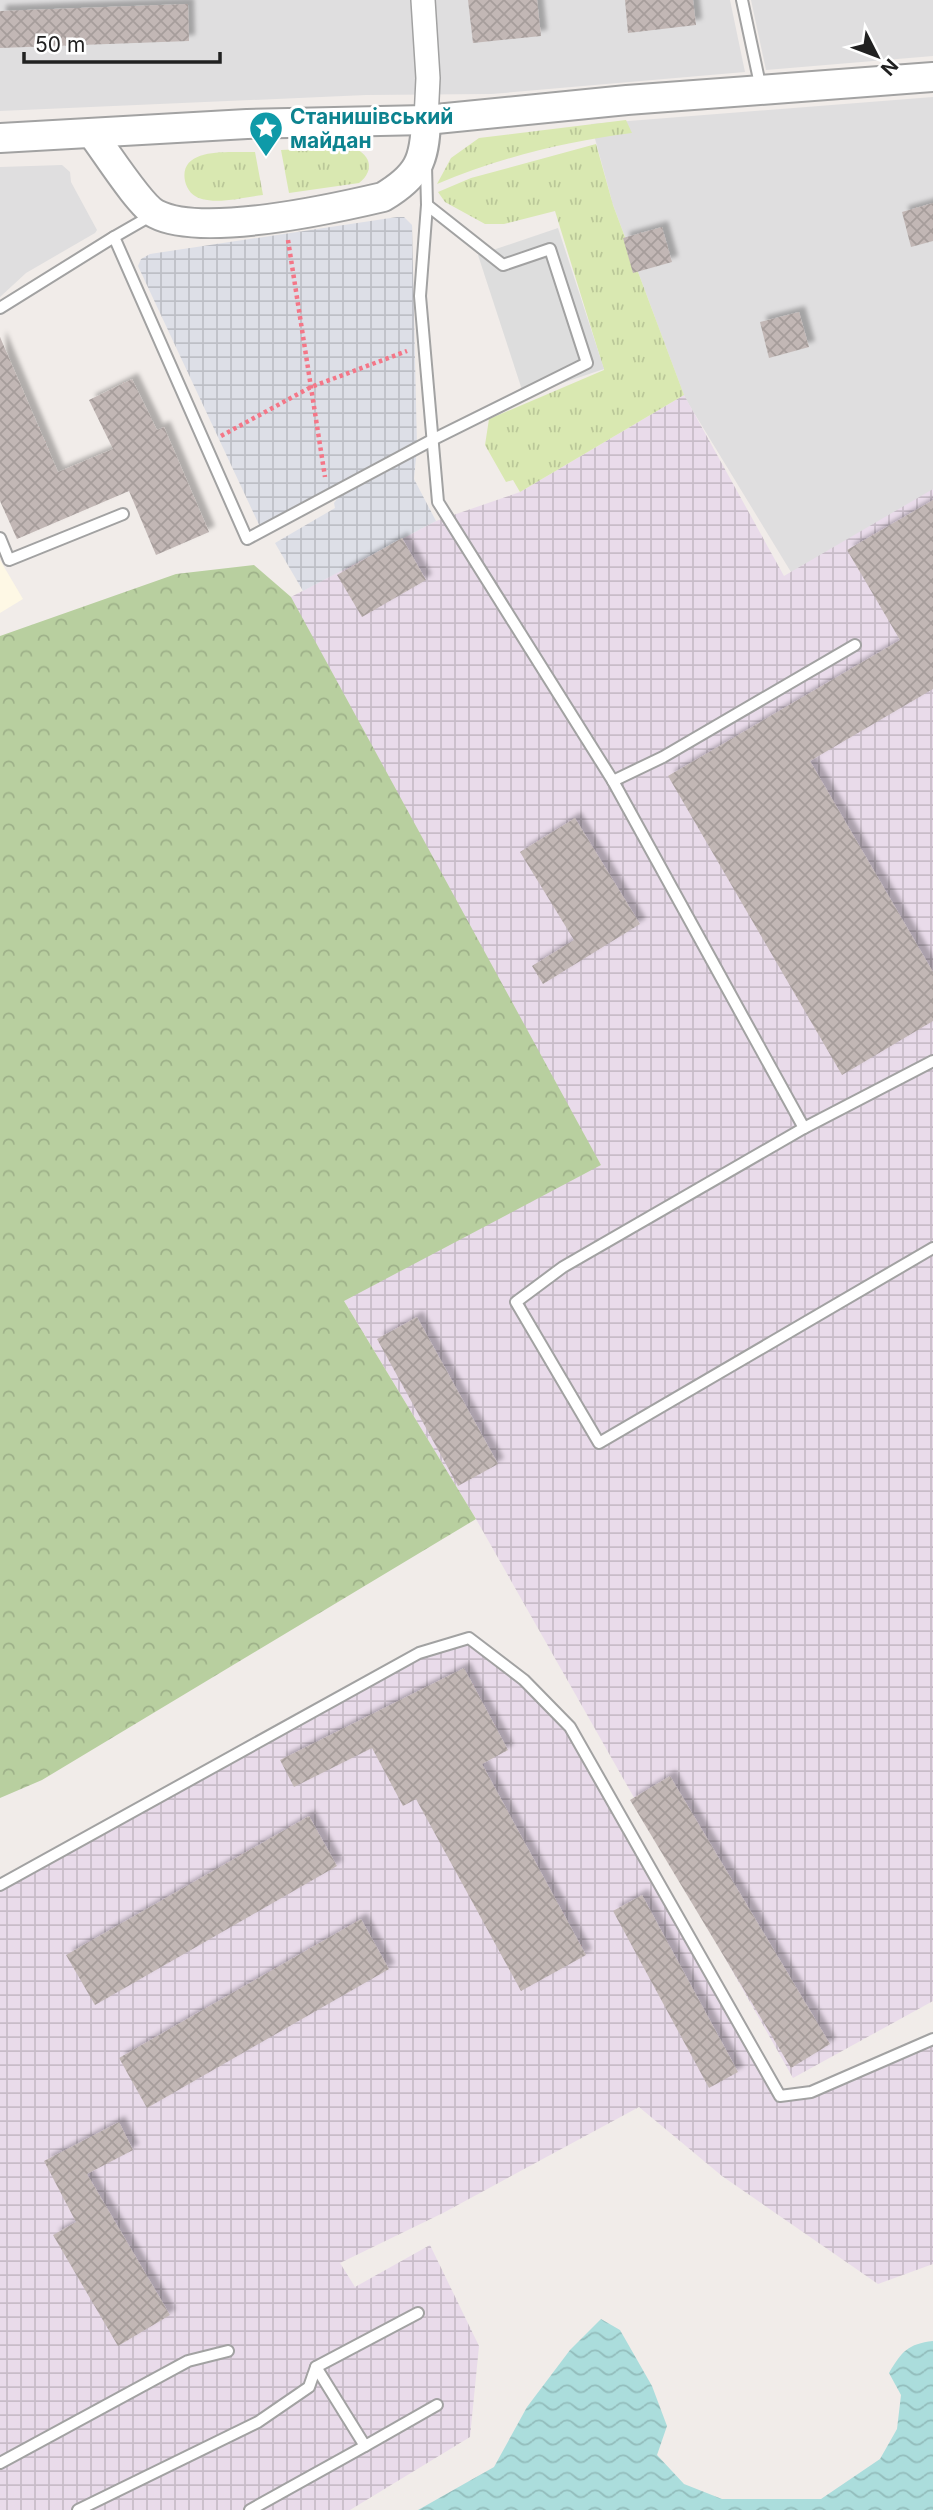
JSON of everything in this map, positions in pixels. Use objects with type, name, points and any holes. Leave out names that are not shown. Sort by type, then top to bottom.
[{"type":"street","points":[[93,135],[155,214],[178,221],[225,223],[383,198],[404,185],[420,163],[425,150],[428,78],[423,0]]},
{"type":"street","points":[[0,138],[93,135],[247,124],[426,120],[627,100],[933,76]]},
{"type":"lane","points":[[742,0],[761,89]]},
{"type":"lane","points":[[425,150],[427,205],[420,296],[438,502],[613,781],[804,1128]]},
{"type":"lane","points":[[114,237],[247,539],[434,439],[587,363],[550,249],[503,265],[427,205]]},
{"type":"lane","points":[[0,308],[155,214]]},
{"type":"lane","points":[[0,538],[9,560],[123,514]]},
{"type":"lane","points":[[613,781],[663,757],[855,645]]},
{"type":"lane","points":[[933,1061],[804,1128],[563,1267],[516,1302],[599,1443],[933,1248]]},
{"type":"lane","points":[[0,1885],[419,1653],[469,1638],[524,1680],[570,1727],[779,2096],[811,2092],[933,2039]]},
{"type":"lane","points":[[78,2510],[258,2422],[309,2388],[316,2367],[418,2314]]},
{"type":"lane","points":[[0,2463],[188,2361],[228,2351]]},
{"type":"lane","points":[[316,2367],[365,2446]]},
{"type":"lane","points":[[250,2510],[436,2405]]},
{"type":"path","points":[[284,215],[328,496]]},
{"type":"path","points":[[205,445],[310,387],[425,344]]},
{"type":"shaded area","points":[[0,0],[730,0],[745,72],[492,94],[366,95],[0,111]]},
{"type":"shaded area","points":[[751,0],[933,0],[933,56],[766,70]]},
{"type":"shaded area","points":[[933,97],[933,496],[794,577],[685,398],[613,205],[591,124]]},
{"type":"shaded area","points":[[62,165],[70,172],[71,182],[97,230],[26,273],[0,297],[0,167]]},
{"type":"shaded area","points":[[404,217],[412,225],[417,447],[414,479],[436,521],[303,591],[275,543],[335,508],[334,503],[340,495],[334,487],[261,529],[138,266],[141,259],[150,254]]},
{"type":"shaded area","points":[[558,228],[604,369],[524,396],[478,255]]},
{"type":"shaded area","points":[[684,395],[784,576],[933,489],[933,2001],[793,2078],[476,1519],[344,1301],[291,597],[436,521],[520,492]]},
{"type":"shaded area","points":[[0,560],[23,599],[0,613]]},
{"type":"shaded area","points":[[469,1638],[570,1727],[779,2096],[811,2092],[933,2039],[933,2264],[878,2284],[722,2176],[639,2107],[443,2213],[340,2263],[355,2287],[430,2245],[479,2346],[470,2437],[350,2510],[0,2510],[0,1885],[419,1653]]},
{"type":"green space","points":[[626,120],[632,133],[533,152],[484,166],[437,184],[451,158],[479,138]]},
{"type":"green space","points":[[596,144],[613,205],[684,395],[520,492],[513,480],[506,482],[485,445],[489,419],[604,370],[555,211],[504,224],[485,224],[445,202],[438,192],[471,178]]},
{"type":"green space","points":[[350,147],[362,153],[368,162],[368,173],[359,183],[289,193],[281,150]]},
{"type":"green space","points":[[222,152],[255,152],[263,195],[209,200],[196,197],[187,187],[185,169],[190,161],[199,156]]},
{"type":"green space","points":[[254,565],[291,597],[601,1165],[344,1301],[476,1519],[42,1780],[0,1798],[0,636],[176,574]]},
{"type":"water","points":[[601,2319],[620,2330],[652,2386],[667,2426],[657,2455],[684,2484],[722,2499],[821,2499],[880,2459],[897,2429],[901,2395],[889,2373],[906,2350],[917,2344],[933,2341],[933,2510],[418,2510],[494,2467],[527,2407],[570,2350]]},
{"type":"building","points":[[468,0],[537,0],[541,36],[473,43]]},
{"type":"building","points":[[625,0],[693,0],[696,25],[628,33]]},
{"type":"building","points":[[188,4],[189,41],[0,48],[0,11]]},
{"type":"building","points":[[933,203],[933,241],[911,247],[902,212]]},
{"type":"building","points":[[662,227],[672,262],[633,273],[623,238]]},
{"type":"building","points":[[799,312],[809,347],[769,358],[760,322]]},
{"type":"building","points":[[0,337],[58,472],[113,449],[89,400],[132,379],[157,430],[164,427],[209,532],[156,555],[129,491],[17,539],[0,501]]},
{"type":"building","points":[[933,500],[933,689],[810,761],[933,972],[933,1021],[842,1075],[668,776],[900,640],[847,550]]},
{"type":"building","points":[[402,538],[426,580],[362,617],[337,575]]},
{"type":"building","points":[[575,818],[640,924],[543,984],[532,966],[574,940],[520,852]]},
{"type":"building","points":[[417,1317],[498,1464],[458,1486],[377,1339]]},
{"type":"building","points":[[464,1668],[508,1750],[482,1764],[586,1955],[521,1991],[416,1799],[403,1806],[372,1748],[294,1787],[280,1760]]},
{"type":"building","points":[[670,1776],[830,2044],[791,2068],[630,1800]]},
{"type":"building","points":[[309,1816],[337,1866],[95,2005],[66,1955]]},
{"type":"building","points":[[642,1895],[738,2072],[709,2088],[613,1911]]},
{"type":"building","points":[[361,1919],[389,1969],[147,2108],[119,2058]]},
{"type":"building","points":[[119,2122],[133,2150],[87,2174],[170,2315],[118,2346],[53,2235],[76,2222],[44,2161]]},
{"type":"place","name":"Станишівський майдан","points":[[266,158]]}]
